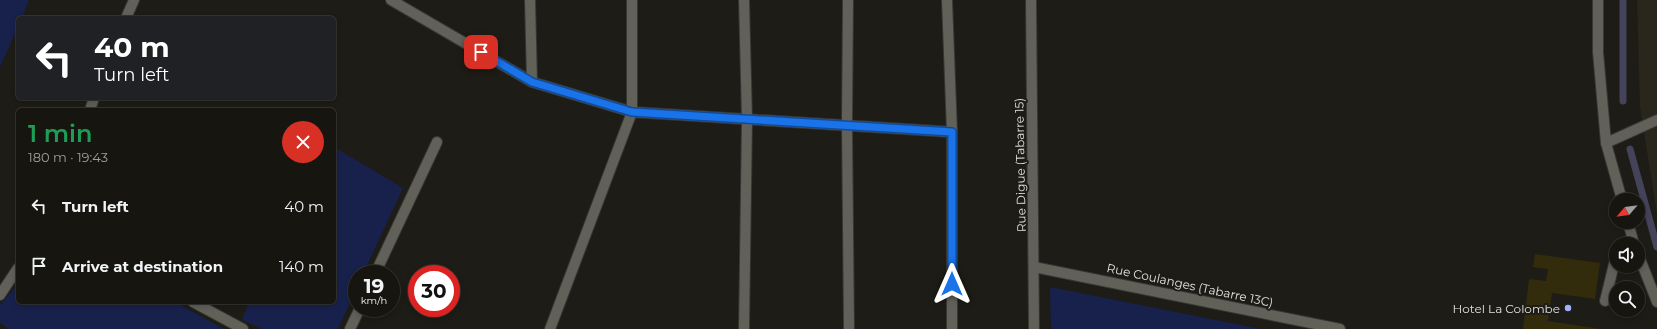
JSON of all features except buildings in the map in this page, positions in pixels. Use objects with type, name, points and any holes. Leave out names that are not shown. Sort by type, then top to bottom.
[{"type":"street","points":[[127,16],[134,0]]},
{"type":"street","points":[[391,0],[532,82],[632,112],[952,132]]},
{"type":"street","points":[[530,0],[532,82]]},
{"type":"street","points":[[550,329],[632,112],[632,0]]},
{"type":"street","points":[[744,0],[747,119],[744,329]]},
{"type":"street","points":[[848,0],[847,125],[849,329]]},
{"type":"street","points":[[947,0],[952,132],[952,329]]},
{"type":"street","name":"Rue Digue (Tabarre 15)","points":[[1031,0],[1034,329]]},
{"type":"street","points":[[1598,0],[1598,52],[1606,143],[1620,193]]},
{"type":"street","points":[[1606,143],[1657,120]]},
{"type":"street","points":[[379,265],[437,142]]},
{"type":"street","name":"Rue Coulanges (Tabarre 13C)","points":[[1034,267],[1340,329]]},
{"type":"street","points":[[0,295],[16,271]]},
{"type":"street","points":[[1645,272],[1657,302]]},
{"type":"street","points":[[1605,301],[1612,273]]},
{"type":"street","points":[[198,304],[243,329]]},
{"type":"street","points":[[350,329],[356,317]]},
{"type":"shaded area","points":[[0,0],[29,0],[23,16],[16,16],[16,31],[0,67]]},
{"type":"shaded area","points":[[1637,0],[1657,0],[1657,214],[1640,107]]},
{"type":"shaded area","points":[[336,148],[403,188],[367,265],[348,265],[348,307],[338,329],[262,329],[242,320],[248,304],[336,304]]},
{"type":"shaded area","points":[[16,286],[16,304],[179,304],[224,329],[9,329],[0,323],[0,305]]},
{"type":"shaded area","points":[[1050,287],[1261,329],[1051,329]]},
{"type":"waterway","points":[[1623,0],[1623,101]]},
{"type":"waterway","points":[[1630,149],[1657,247]]},
{"type":"place","name":"Hotel La Colombe","points":[[1568,308]]},
{"type":"route","points":[[481,52],[532,82],[632,112],[952,132],[952,284]]}]
